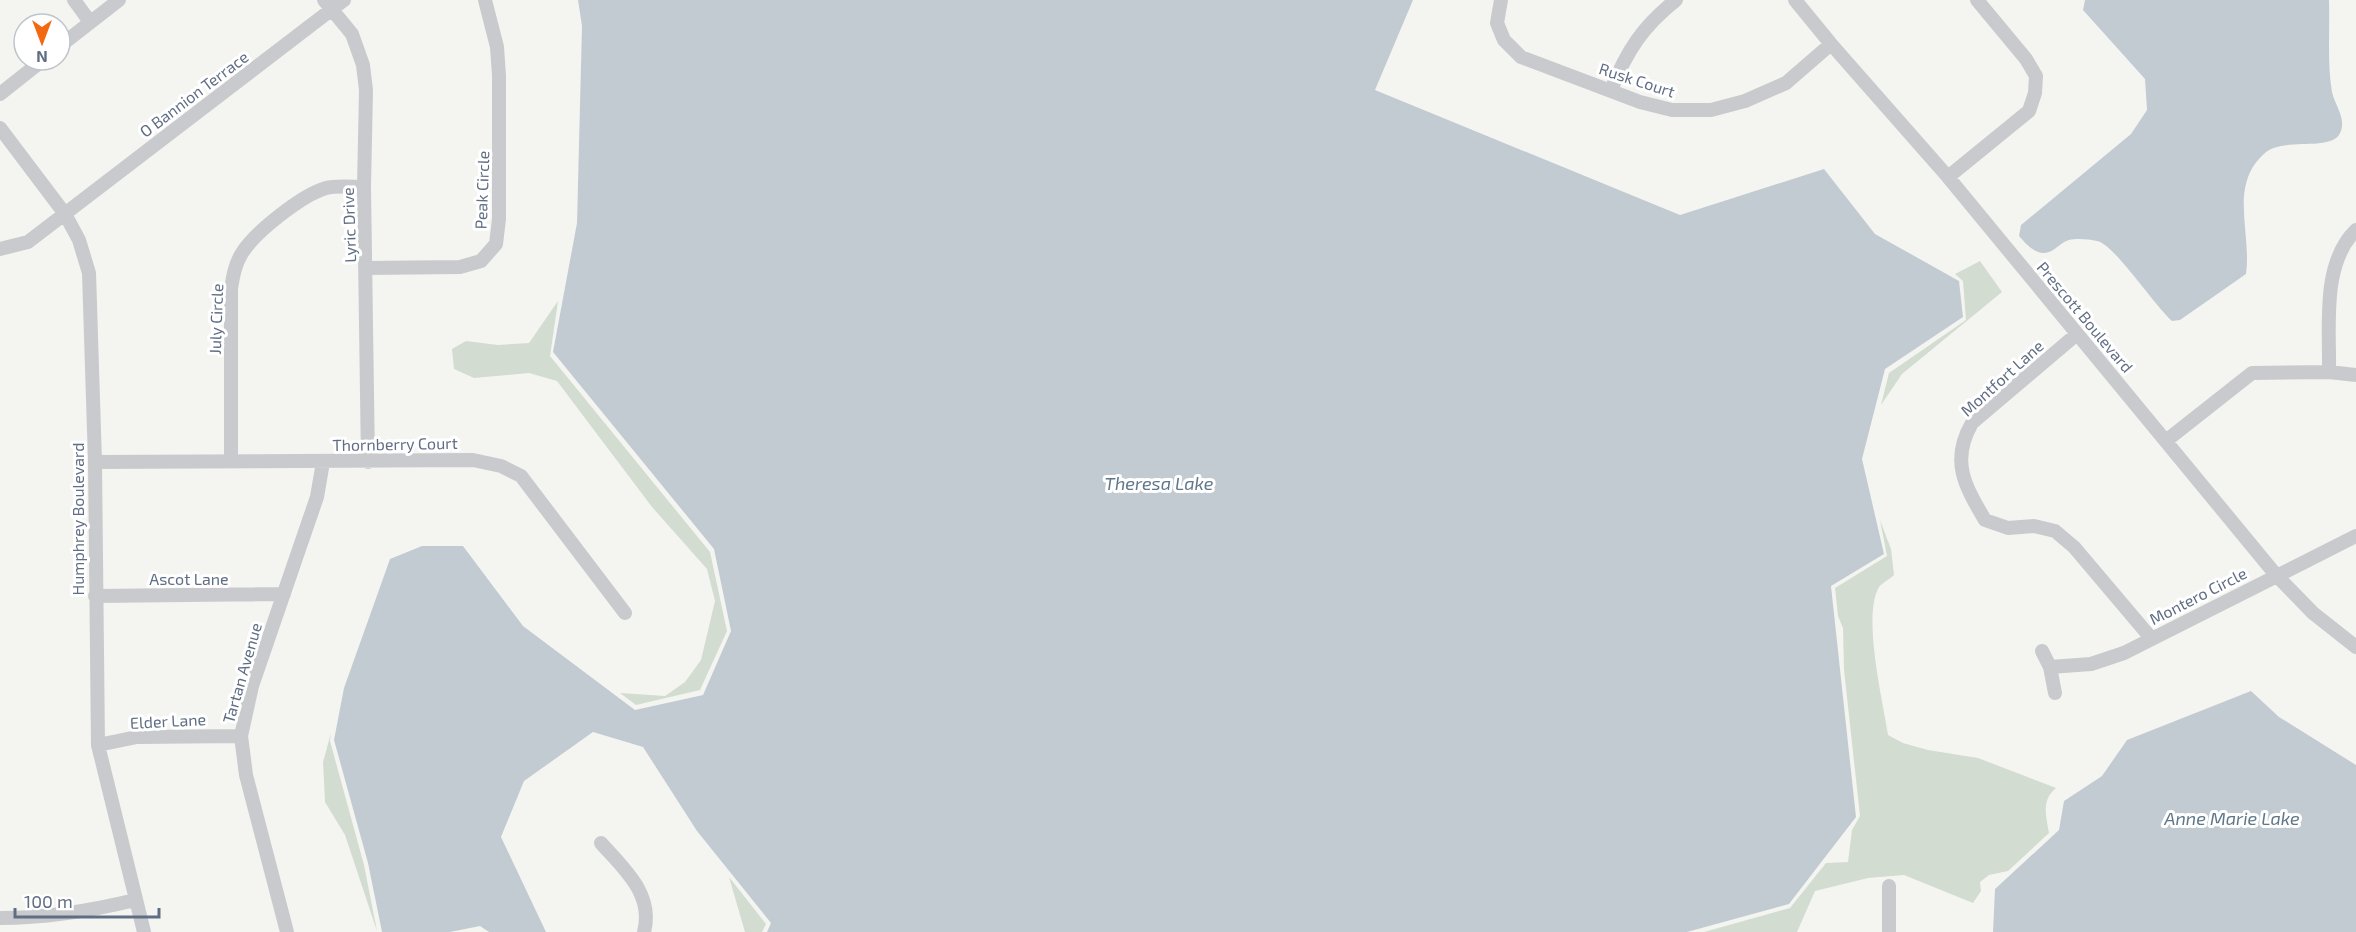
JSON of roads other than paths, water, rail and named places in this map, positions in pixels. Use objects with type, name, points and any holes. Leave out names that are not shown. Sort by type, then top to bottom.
[{"type":"street","points":[[74,0],[90,22]]},
{"type":"street","points":[[72,36],[119,0]]},
{"type":"street","name":"O Bannion Terrace","points":[[0,249],[27,242],[328,5],[344,0]]},
{"type":"street","name":"Peak Circle","points":[[366,268],[460,267],[482,261],[496,244],[499,219],[500,76],[497,47],[485,0]]},
{"type":"street","name":"Rusk Court","points":[[1501,0],[1497,23],[1504,40],[1521,57],[1672,110],[1711,110],[1745,101],[1786,82],[1830,44]]},
{"type":"street","points":[[1611,90],[1624,60],[1640,34],[1676,0]]},
{"type":"street","name":"Prescott Boulevard","points":[[1795,0],[1830,44],[1948,177],[2276,575],[2313,614],[2356,647]]},
{"type":"street","points":[[1948,177],[2029,111],[2035,93],[2036,76],[2026,59],[1977,0]]},
{"type":"street","name":"Lyric Drive","points":[[328,5],[352,34],[363,64],[366,90],[364,187],[368,462]]},
{"type":"street","points":[[0,94],[28,72]]},
{"type":"street","name":"Humphrey Boulevard","points":[[0,128],[65,214],[79,240],[89,273],[95,462],[98,745],[144,932]]},
{"type":"street","name":"July Circle","points":[[231,460],[231,289],[235,267],[242,253],[256,236],[296,205],[327,188],[364,187]]},
{"type":"street","points":[[2329,372],[2331,290],[2334,270],[2346,240],[2356,230]]},
{"type":"street","name":"Montfort Lane","points":[[2077,334],[1972,423],[1962,441],[1960,467],[1968,492],[1985,520],[2008,528],[2034,526],[2055,531],[2074,547],[2151,638]]},
{"type":"street","points":[[2167,440],[2252,373],[2329,372],[2356,375]]},
{"type":"street","name":"Thornberry Court","points":[[95,462],[473,460],[501,466],[521,476],[625,613]]},
{"type":"street","name":"Tartan Avenue","points":[[287,932],[246,775],[241,736],[252,686],[317,497],[323,462]]},
{"type":"street","name":"Montero Circle","points":[[2050,667],[2091,664],[2124,653],[2356,536]]},
{"type":"street","name":"Ascot Lane","points":[[95,596],[284,594]]},
{"type":"street","points":[[2042,651],[2050,667],[2055,693]]},
{"type":"street","name":"Elder Lane","points":[[98,745],[137,737],[241,736]]},
{"type":"street","points":[[601,843],[637,884],[643,896],[646,913],[644,932]]},
{"type":"street","points":[[1889,886],[1889,932]]},
{"type":"street","points":[[0,918],[29,918],[83,912],[135,900]]},
{"type":"water","name":"Theresa Lake","points":[[578,0],[1413,0],[1375,90],[1680,215],[1824,169],[1875,234],[1959,281],[1963,317],[1885,369],[1862,459],[1884,554],[1831,586],[1856,817],[1789,904],[1687,932],[767,932],[771,923],[697,831],[643,747],[593,732],[524,781],[501,837],[546,932],[489,932],[480,926],[450,932],[382,932],[368,863],[334,740],[344,688],[390,559],[422,546],[463,546],[523,626],[635,710],[703,695],[731,631],[714,549],[553,352],[577,223],[582,26]]},
{"type":"water","points":[[2085,0],[2329,0],[2332,92],[2342,118],[2339,135],[2325,142],[2283,146],[2265,153],[2254,166],[2247,180],[2244,195],[2246,274],[2180,320],[2172,321],[2113,252],[2097,241],[2072,239],[2063,242],[2052,251],[2040,253],[2032,249],[2019,236],[2021,225],[2131,134],[2147,110],[2145,79],[2083,10]]},
{"type":"water","name":"Anne Marie Lake","points":[[2251,691],[2279,717],[2356,765],[2356,932],[1993,932],[1995,889],[2059,830],[2064,801],[2102,776],[2127,740]]}]
